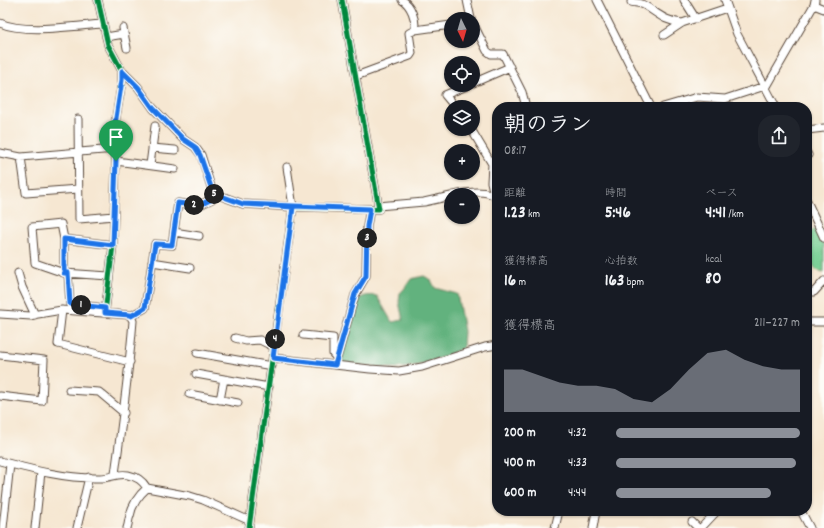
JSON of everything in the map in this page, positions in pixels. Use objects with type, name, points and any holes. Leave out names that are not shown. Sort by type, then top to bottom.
[{"type":"street","points":[[98,0],[102,24],[108,45],[122,71],[138,87],[153,108],[183,139],[195,147],[200,155],[213,193],[212,199],[198,206],[178,203],[172,245],[155,244],[145,308],[131,316],[70,304],[66,273],[64,239],[61,224],[32,227],[35,263],[66,273],[109,276]]},
{"type":"street","points":[[213,193],[243,204],[379,209],[342,0]]},
{"type":"street","points":[[402,0],[407,3],[415,23],[415,30]]},
{"type":"street","points":[[467,0],[469,12]]},
{"type":"street","points":[[597,0],[648,102]]},
{"type":"street","points":[[684,0],[696,18]]},
{"type":"street","points":[[725,0],[737,34],[773,102]]},
{"type":"street","points":[[631,2],[643,5],[671,22],[682,23]]},
{"type":"street","points":[[680,102],[697,97],[726,99],[765,87],[814,2],[824,8]]},
{"type":"street","points":[[664,35],[682,23],[727,8]]},
{"type":"street","points":[[0,23],[17,28],[46,28],[102,24]]},
{"type":"street","points":[[356,76],[410,56],[412,53],[409,32],[444,26]]},
{"type":"street","points":[[106,37],[123,31],[127,48]]},
{"type":"street","points":[[480,37],[487,51],[492,54],[503,54],[522,92],[525,102]]},
{"type":"street","points":[[480,80],[510,67]]},
{"type":"street","points":[[105,311],[113,245],[116,161],[115,124],[122,71]]},
{"type":"street","points":[[449,100],[445,95],[452,92]]},
{"type":"street","points":[[78,119],[79,219],[114,216]]},
{"type":"street","points":[[150,165],[155,126]]},
{"type":"street","points":[[812,129],[824,128]]},
{"type":"street","points":[[475,136],[492,164]]},
{"type":"street","points":[[152,148],[175,150]]},
{"type":"street","points":[[0,153],[21,157],[115,149]]},
{"type":"street","points":[[21,157],[26,193],[78,189]]},
{"type":"street","points":[[116,161],[175,169]]},
{"type":"street","points":[[0,461],[56,475],[102,478],[115,474],[126,475],[143,481],[147,488],[203,500],[250,524],[293,207],[287,167]]},
{"type":"street","points":[[480,192],[492,195]]},
{"type":"street","points":[[378,206],[424,202],[444,197]]},
{"type":"street","points":[[336,362],[355,294],[366,276],[367,226],[370,209]]},
{"type":"street","points":[[812,212],[824,238]]},
{"type":"street","points":[[174,232],[199,236]]},
{"type":"street","points":[[64,239],[113,245]]},
{"type":"street","points":[[152,262],[190,268]]},
{"type":"street","points":[[18,273],[22,287],[35,315]]},
{"type":"street","points":[[812,292],[814,292],[824,281]]},
{"type":"street","points":[[0,314],[31,316],[62,310],[105,311]]},
{"type":"street","points":[[62,310],[58,344],[130,362]]},
{"type":"street","points":[[115,474],[130,362],[133,321],[131,316]]},
{"type":"street","points":[[812,322],[824,322]]},
{"type":"street","points":[[303,335],[333,338],[333,354],[336,362]]},
{"type":"street","points":[[235,338],[246,341],[260,340],[274,347]]},
{"type":"street","points":[[273,358],[336,362],[370,370],[399,371],[492,346]]},
{"type":"street","points":[[198,353],[272,366]]},
{"type":"street","points":[[0,355],[44,360],[42,401],[0,396]]},
{"type":"street","points":[[196,374],[269,387]]},
{"type":"street","points":[[220,400],[224,379]]},
{"type":"street","points":[[69,390],[99,392],[124,413]]},
{"type":"street","points":[[189,394],[238,403]]},
{"type":"street","points":[[3,528],[10,464]]},
{"type":"street","points":[[35,528],[42,472]]},
{"type":"street","points":[[77,528],[89,477]]},
{"type":"street","points":[[127,528],[130,522],[129,516],[140,494],[147,488]]},
{"type":"street","points":[[555,528],[558,516]]},
{"type":"street","points":[[593,528],[595,516]]},
{"type":"street","points":[[692,522],[700,528],[713,516]]},
{"type":"street","points":[[804,516],[810,528]]},
{"type":"green space","points":[[817,229],[824,244],[824,272],[816,270],[812,264],[812,230]]},
{"type":"green space","points":[[424,276],[431,280],[435,288],[457,294],[464,331],[463,348],[443,357],[402,368],[381,368],[339,362],[349,320],[355,304],[359,299],[372,295],[377,296],[392,322],[403,320],[399,302],[400,293],[411,279]]},
{"type":"cycle path","points":[[98,0],[108,45],[122,71],[122,81],[115,124],[116,161],[113,245],[105,313]]},
{"type":"cycle path","points":[[249,528],[293,207],[379,209],[342,0]]},
{"type":"route","points":[[116,161],[113,245],[64,239],[64,273],[68,273],[70,304],[105,308],[105,313],[131,316],[145,308],[155,244],[172,245],[178,203],[198,206],[212,199],[213,193],[243,204],[370,209],[367,226],[366,276],[355,294],[335,365],[273,358],[293,207],[243,204],[213,193],[200,155],[195,147],[183,139],[164,120],[153,108],[138,87],[122,71],[115,124],[116,161]]}]
